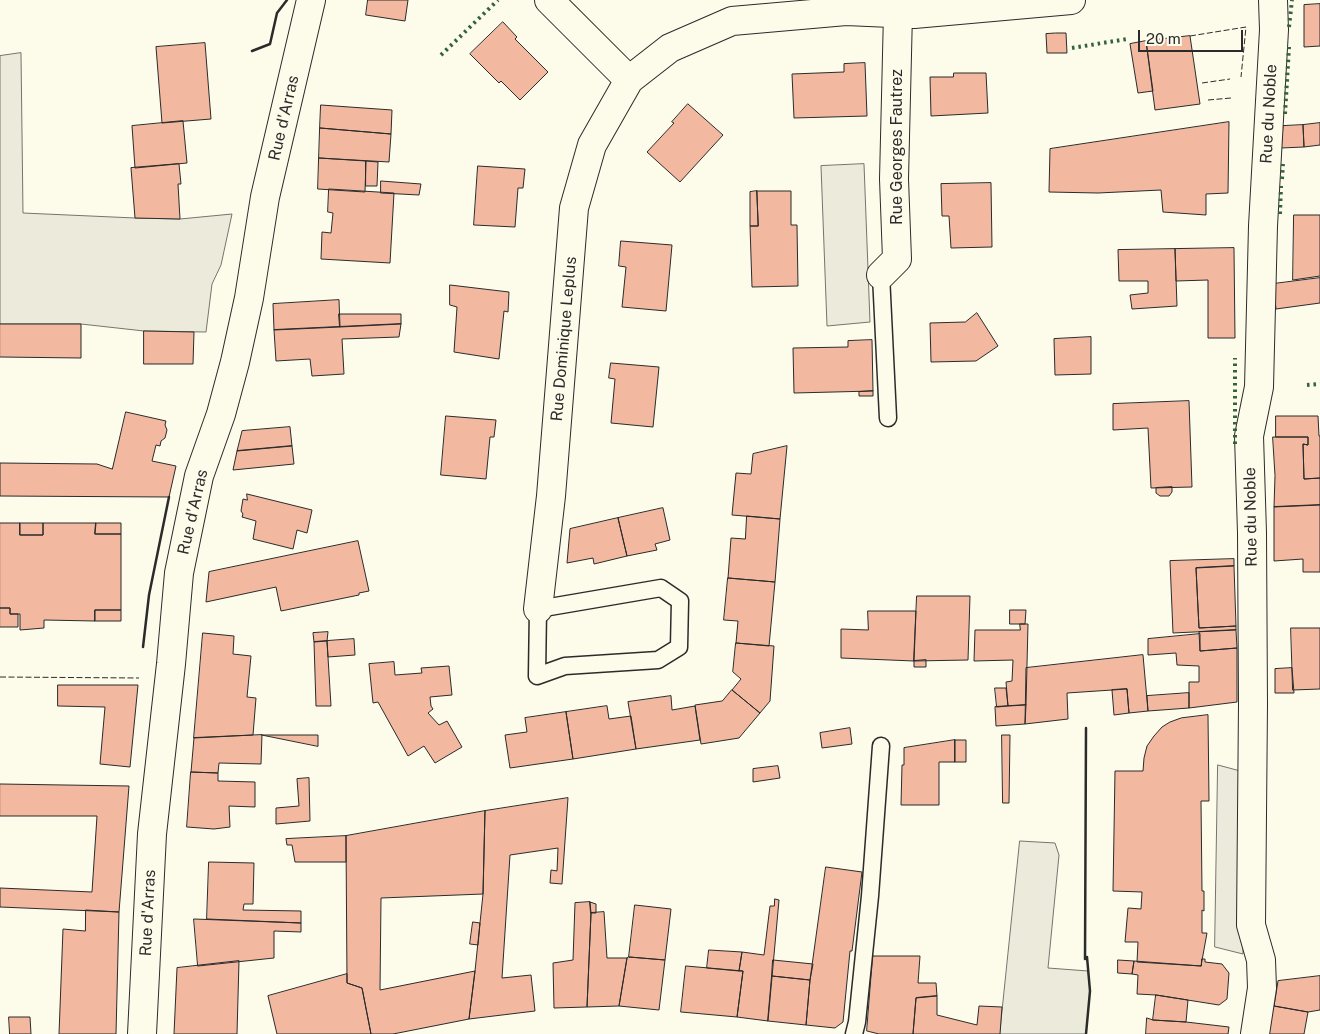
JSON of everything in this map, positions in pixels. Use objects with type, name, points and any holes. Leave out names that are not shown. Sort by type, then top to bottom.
[{"type":"street","name":"Rue d'Arras","points":[[142,1034],[152,834],[179,573],[199,476],[221,414],[235,362],[249,298],[265,197],[311,0]]},
{"type":"street","points":[[550,0],[629,80],[670,48],[732,20],[846,11],[914,14],[1070,0]]},
{"type":"street","name":"Rue du Noble","points":[[1255,1034],[1262,988],[1261,960],[1250,925],[1253,704],[1252,533],[1249,436],[1259,388],[1263,226],[1274,30],[1273,0]]},
{"type":"street","name":"Rue Georges Fautrez","points":[[882,275],[897,259],[894,179],[898,13]]},
{"type":"street","name":"Rue Dominique Leplus","points":[[538,609],[551,496],[574,208],[592,145],[629,80]]},
{"type":"lane","points":[[882,275],[888,418]]},
{"type":"lane","points":[[662,588],[680,601],[679,647],[658,660],[565,666],[537,676],[538,609],[662,588]]},
{"type":"lane","points":[[854,1034],[870,896],[882,746]]},
{"type":"shaded area","points":[[21,53],[23,213],[180,219],[232,214],[221,265],[212,284],[206,332],[144,331],[81,324],[0,324],[0,56]]},
{"type":"shaded area","points":[[864,164],[870,322],[827,326],[821,166]]},
{"type":"shaded area","points":[[1218,765],[1244,772],[1243,954],[1215,947]]},
{"type":"shaded area","points":[[1020,841],[1055,843],[1059,855],[1048,968],[1088,971],[1090,991],[1086,1034],[1000,1034]]},
{"type":"building","points":[[368,0],[408,0],[405,21],[366,15]]},
{"type":"building","points":[[1320,4],[1320,46],[1304,47],[1304,5]]},
{"type":"building","points":[[503,22],[517,37],[515,39],[548,72],[520,100],[501,81],[499,83],[470,54]]},
{"type":"building","points":[[1066,33],[1067,53],[1047,53],[1046,34]]},
{"type":"building","points":[[1190,36],[1200,104],[1155,110],[1146,41]]},
{"type":"building","points":[[1146,41],[1153,91],[1138,93],[1130,44]]},
{"type":"building","points":[[205,43],[211,119],[162,123],[156,47]]},
{"type":"building","points":[[865,63],[867,116],[794,118],[792,74],[844,72],[844,64]]},
{"type":"building","points":[[954,73],[986,73],[988,113],[931,116],[930,77],[953,77]]},
{"type":"building","points":[[688,104],[723,135],[680,182],[647,152],[674,123],[672,122]]},
{"type":"building","points":[[321,105],[392,110],[391,134],[320,128]]},
{"type":"building","points":[[183,121],[187,163],[135,168],[132,126]]},
{"type":"building","points":[[1229,122],[1228,193],[1206,194],[1206,215],[1163,212],[1161,190],[1098,193],[1049,192],[1050,149]]},
{"type":"building","points":[[1320,123],[1320,145],[1304,147],[1303,125]]},
{"type":"building","points":[[1303,125],[1304,147],[1281,148],[1283,126]]},
{"type":"building","points":[[320,128],[391,134],[389,162],[319,158]]},
{"type":"building","points":[[319,158],[366,161],[365,192],[318,189]]},
{"type":"building","points":[[366,161],[378,162],[377,186],[366,186]]},
{"type":"building","points":[[179,164],[181,184],[178,184],[180,219],[135,218],[131,168]]},
{"type":"building","points":[[478,166],[525,169],[523,188],[518,188],[515,227],[474,225]]},
{"type":"building","points":[[381,181],[421,184],[419,195],[381,193]]},
{"type":"building","points":[[991,183],[992,247],[951,248],[949,216],[942,216],[941,184]]},
{"type":"building","points":[[329,189],[394,193],[390,263],[321,259],[322,232],[331,233],[333,213],[328,212]]},
{"type":"building","points":[[757,191],[758,226],[750,226],[750,192]]},
{"type":"building","points":[[757,191],[791,191],[791,225],[797,225],[798,286],[752,287],[750,226],[758,226]]},
{"type":"building","points":[[1294,215],[1320,215],[1320,276],[1293,280]]},
{"type":"building","points":[[621,241],[672,245],[666,311],[622,307],[626,267],[619,266]]},
{"type":"building","points":[[1234,248],[1235,338],[1208,338],[1208,280],[1176,281],[1175,249]]},
{"type":"building","points":[[1175,249],[1177,306],[1132,309],[1130,295],[1148,293],[1148,281],[1119,281],[1118,250]]},
{"type":"building","points":[[1320,278],[1320,303],[1276,309],[1273,284]]},
{"type":"building","points":[[450,285],[509,292],[508,312],[504,311],[499,359],[454,352],[457,307],[450,305]]},
{"type":"building","points":[[339,300],[340,327],[274,330],[273,304]]},
{"type":"building","points":[[977,313],[998,346],[976,361],[931,362],[930,323],[965,322]]},
{"type":"building","points":[[339,314],[401,314],[401,324],[340,327]]},
{"type":"building","points":[[0,324],[81,324],[81,358],[0,357]]},
{"type":"building","points":[[401,324],[399,337],[342,339],[344,374],[312,376],[310,359],[276,361],[274,330]]},
{"type":"building","points":[[144,331],[194,332],[193,364],[144,364]]},
{"type":"building","points":[[1091,337],[1091,374],[1055,375],[1054,339]]},
{"type":"building","points":[[872,340],[873,391],[794,393],[793,348],[848,347],[848,341]]},
{"type":"building","points":[[611,363],[659,367],[653,427],[611,423],[615,379],[609,378]]},
{"type":"building","points":[[873,391],[873,396],[859,396],[859,392]]},
{"type":"building","points":[[1189,401],[1192,487],[1151,488],[1148,428],[1113,430],[1113,404]]},
{"type":"building","points":[[126,412],[166,421],[167,430],[165,438],[161,441],[160,446],[156,445],[152,461],[176,466],[169,497],[0,496],[0,463],[97,464],[112,469]]},
{"type":"building","points":[[446,416],[496,420],[494,437],[490,437],[486,479],[441,475]]},
{"type":"building","points":[[1276,416],[1318,416],[1320,478],[1304,479],[1303,444],[1308,445],[1308,437],[1276,437]]},
{"type":"building","points":[[290,427],[292,446],[237,451],[242,431]]},
{"type":"building","points":[[1273,437],[1308,437],[1308,445],[1303,444],[1304,479],[1320,478],[1320,505],[1274,507]]},
{"type":"building","points":[[292,446],[294,464],[233,470],[237,451]]},
{"type":"building","points":[[787,446],[780,519],[732,515],[736,473],[751,474],[753,454]]},
{"type":"building","points":[[1172,487],[1172,492],[1169,496],[1160,496],[1156,493],[1156,488]]},
{"type":"building","points":[[247,494],[312,510],[307,533],[297,530],[293,549],[253,539],[256,521],[242,517],[241,511],[243,499],[247,500]]},
{"type":"building","points":[[1320,505],[1320,572],[1303,572],[1303,559],[1274,561],[1274,507]]},
{"type":"building","points":[[663,508],[670,540],[655,544],[657,550],[627,556],[618,518]]},
{"type":"building","points":[[747,516],[780,519],[775,582],[728,578],[731,538],[745,539]]},
{"type":"building","points":[[618,518],[627,556],[594,564],[593,558],[567,563],[570,529]]},
{"type":"building","points":[[0,523],[20,523],[20,535],[43,535],[43,523],[96,523],[95,534],[121,534],[121,610],[95,610],[95,621],[44,620],[44,628],[20,630],[20,614],[10,614],[10,608],[0,608]]},
{"type":"building","points":[[20,523],[43,523],[43,535],[20,535]]},
{"type":"building","points":[[96,523],[121,523],[121,534],[95,534]]},
{"type":"building","points":[[358,541],[369,591],[359,593],[359,595],[281,611],[276,587],[206,602],[209,572]]},
{"type":"building","points":[[1234,559],[1234,566],[1196,568],[1199,628],[1236,626],[1236,630],[1173,633],[1170,561]]},
{"type":"building","points":[[1234,566],[1236,626],[1199,628],[1196,568]]},
{"type":"building","points":[[728,578],[775,582],[769,646],[736,643],[738,621],[724,620]]},
{"type":"building","points":[[917,596],[970,596],[968,660],[914,661]]},
{"type":"building","points":[[0,608],[10,608],[10,614],[18,614],[18,627],[0,627]]},
{"type":"building","points":[[95,610],[121,610],[121,621],[95,621]]},
{"type":"building","points":[[1010,610],[1026,610],[1025,624],[1010,624]]},
{"type":"building","points":[[868,611],[916,611],[914,661],[841,658],[841,629],[868,630]]},
{"type":"building","points":[[1020,624],[1028,624],[1026,705],[1008,706],[1006,682],[1012,681],[1013,660],[974,661],[975,630],[1020,630]]},
{"type":"building","points":[[1291,628],[1320,628],[1320,689],[1293,690]]},
{"type":"building","points":[[1236,630],[1237,648],[1200,651],[1199,632]]},
{"type":"building","points":[[328,632],[327,641],[314,642],[313,633]]},
{"type":"building","points":[[203,633],[234,636],[233,654],[251,656],[247,697],[256,698],[253,735],[194,738]]},
{"type":"building","points":[[1200,634],[1200,651],[1237,648],[1237,702],[1189,708],[1189,682],[1199,682],[1199,666],[1177,665],[1176,653],[1148,655],[1148,639]]},
{"type":"building","points":[[354,639],[355,655],[328,657],[327,641]]},
{"type":"building","points":[[327,641],[331,706],[316,706],[314,642]]},
{"type":"building","points":[[736,643],[774,646],[770,701],[760,713],[732,690],[741,679],[733,672]]},
{"type":"building","points":[[1143,655],[1148,711],[1129,713],[1127,689],[1067,693],[1068,719],[1025,724],[1026,668]]},
{"type":"building","points":[[926,660],[926,667],[914,667],[914,661]]},
{"type":"building","points":[[394,662],[395,675],[422,673],[421,668],[449,666],[452,695],[430,697],[433,709],[428,713],[439,725],[447,721],[462,747],[435,763],[424,746],[408,756],[378,702],[373,703],[369,664]]},
{"type":"building","points":[[1292,668],[1294,693],[1275,693],[1275,669]]},
{"type":"building","points":[[58,685],[138,685],[130,767],[100,764],[105,707],[58,706]]},
{"type":"building","points":[[995,688],[1006,688],[1008,706],[997,707]]},
{"type":"building","points":[[1127,689],[1129,713],[1114,715],[1112,690]]},
{"type":"building","points":[[732,690],[760,713],[739,738],[701,744],[695,705],[722,701]]},
{"type":"building","points":[[1189,693],[1189,708],[1148,711],[1147,696]]},
{"type":"building","points":[[671,696],[672,710],[695,706],[700,740],[636,749],[628,702]]},
{"type":"building","points":[[1026,705],[1025,724],[996,726],[995,707]]},
{"type":"building","points":[[607,706],[609,719],[631,716],[636,749],[573,759],[566,712]]},
{"type":"building","points":[[566,712],[573,759],[510,768],[505,735],[527,732],[525,718]]},
{"type":"building","points":[[1208,715],[1209,801],[1201,801],[1202,891],[1204,891],[1202,933],[1207,933],[1201,966],[1137,962],[1138,942],[1125,942],[1128,908],[1141,909],[1142,892],[1113,891],[1115,771],[1143,771],[1147,746],[1162,727],[1181,718]]},
{"type":"building","points":[[850,728],[852,744],[822,748],[820,733]]},
{"type":"building","points":[[262,735],[318,735],[318,746]]},
{"type":"building","points":[[262,735],[261,764],[219,763],[218,773],[191,772],[194,738]]},
{"type":"building","points":[[1002,735],[1010,735],[1009,803],[1003,803]]},
{"type":"building","points":[[955,740],[966,740],[966,762],[955,762]]},
{"type":"building","points":[[955,740],[955,762],[939,762],[939,805],[901,805],[904,748]]},
{"type":"building","points":[[778,766],[780,778],[753,782],[753,769]]},
{"type":"building","points":[[191,772],[218,773],[218,781],[255,782],[255,807],[229,806],[230,827],[214,829],[187,827]]},
{"type":"building","points":[[309,778],[310,821],[276,824],[276,808],[299,806],[297,779]]},
{"type":"building","points":[[0,784],[129,786],[119,912],[0,907],[0,888],[92,892],[97,816],[0,816]]},
{"type":"building","points":[[568,798],[562,884],[550,883],[551,870],[557,871],[558,848],[510,855],[502,978],[531,975],[535,1011],[469,1019],[483,894],[485,811]]},
{"type":"building","points":[[485,811],[483,894],[381,898],[380,990],[475,971],[469,1019],[393,1034],[371,1034],[362,988],[347,983],[346,836]]},
{"type":"building","points":[[346,836],[346,862],[295,862],[292,845],[287,845],[286,839]]},
{"type":"building","points":[[209,862],[254,863],[253,904],[244,904],[243,910],[301,911],[301,923],[207,919]]},
{"type":"building","points":[[826,867],[862,872],[852,951],[850,951],[843,1022],[835,1028],[806,1025],[810,980]]},
{"type":"building","points":[[775,899],[779,900],[768,1021],[737,1017],[743,971],[739,971],[742,952],[764,955],[770,906],[774,906]]},
{"type":"building","points":[[590,902],[596,904],[596,913],[591,913]]},
{"type":"building","points":[[590,902],[587,1007],[554,1008],[553,963],[573,960],[575,903]]},
{"type":"building","points":[[635,905],[671,909],[665,960],[629,957]]},
{"type":"building","points":[[86,910],[119,912],[116,1034],[59,1034],[63,929],[85,931]]},
{"type":"building","points":[[604,912],[607,958],[627,958],[619,1006],[587,1007],[591,913]]},
{"type":"building","points":[[194,919],[301,923],[301,932],[274,931],[274,958],[198,966]]},
{"type":"building","points":[[473,922],[480,923],[478,945],[470,944]]},
{"type":"building","points":[[709,950],[742,952],[739,971],[707,968]]},
{"type":"building","points":[[873,956],[920,956],[918,983],[936,983],[937,996],[916,998],[913,1034],[879,1034],[867,1031]]},
{"type":"building","points":[[627,958],[665,960],[659,1010],[619,1006]]},
{"type":"building","points":[[1202,959],[1205,959],[1205,962],[1222,964],[1229,973],[1227,999],[1219,1005],[1156,995],[1137,994],[1138,975],[1132,974],[1134,961],[1201,966]]},
{"type":"building","points":[[773,960],[813,964],[810,980],[772,976]]},
{"type":"building","points":[[1118,960],[1134,961],[1132,974],[1118,973]]},
{"type":"building","points":[[239,961],[237,1034],[174,1034],[177,968]]},
{"type":"building","points":[[686,966],[743,971],[737,1017],[681,1012]]},
{"type":"building","points":[[347,974],[347,983],[362,988],[371,1034],[277,1034],[268,996]]},
{"type":"building","points":[[772,976],[810,980],[806,1025],[768,1021]]},
{"type":"building","points":[[1320,976],[1320,1010],[1308,1012],[1274,1006],[1278,981]]},
{"type":"building","points":[[1156,995],[1188,1000],[1186,1022],[1153,1020]]},
{"type":"building","points":[[937,996],[937,1015],[977,1025],[979,1006],[1002,1007],[1000,1034],[913,1034],[916,998]]},
{"type":"building","points":[[1274,1006],[1308,1012],[1304,1034],[1268,1034]]},
{"type":"building","points":[[9,1017],[30,1017],[31,1034],[10,1034]]},
{"type":"building","points":[[1147,1018],[1229,1027],[1228,1034],[1146,1034]]},
{"type":"hedge","points":[[441,55],[498,0]]},
{"type":"hedge","points":[[1289,27],[1292,0]]},
{"type":"hedge","points":[[1072,48],[1127,39]]},
{"type":"hedge","points":[[1285,114],[1289,47]]},
{"type":"hedge","points":[[1282,179],[1283,164]]},
{"type":"hedge","points":[[1280,214],[1281,186]]},
{"type":"hedge","points":[[1235,358],[1235,444]]},
{"type":"hedge","points":[[1307,385],[1320,384]]},
{"type":"fence","points":[[1190,36],[1246,27],[1241,77]]},
{"type":"fence","points":[[1202,83],[1230,79]]},
{"type":"fence","points":[[1208,100],[1231,98]]},
{"type":"fence","points":[[0,677],[139,678]]},
{"type":"wall","points":[[252,51],[270,44],[277,13],[287,0]]},
{"type":"wall","points":[[143,647],[149,595],[169,497]]},
{"type":"wall","points":[[1086,728],[1085,959],[1087,957],[1090,991],[1086,1034]]}]
